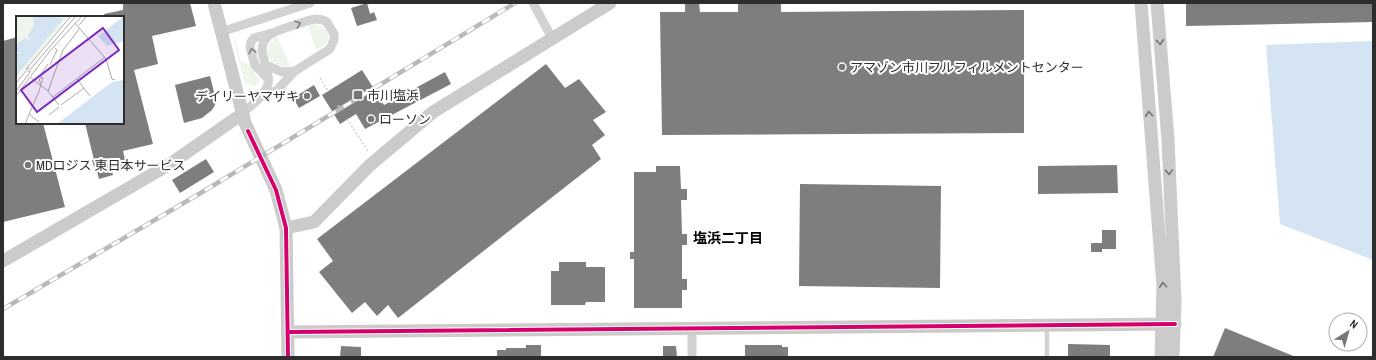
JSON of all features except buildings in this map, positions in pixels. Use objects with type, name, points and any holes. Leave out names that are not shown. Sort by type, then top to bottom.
[{"type":"street","points":[[214,3],[242,114],[248,131],[276,190],[286,228],[288,357]]},
{"type":"street","points":[[221,32],[310,3]]},
{"type":"street","points":[[533,3],[552,38]]},
{"type":"street","points":[[286,228],[309,225],[314,222],[369,166],[416,126],[449,101],[610,3]]},
{"type":"street","points":[[1141,3],[1157,211],[1167,256]]},
{"type":"street","points":[[1157,3],[1168,140],[1170,210],[1167,256],[1169,324],[1173,357]]},
{"type":"street","points":[[262,94],[271,93],[277,90],[295,70],[330,49],[334,40],[330,25],[323,20],[318,19],[254,38],[250,47],[255,65],[268,79]]},
{"type":"street","points":[[3,261],[170,164],[242,114],[266,88],[268,79],[262,47],[267,37],[272,33]]},
{"type":"street","points":[[266,65],[282,72],[295,70]]},
{"type":"street","points":[[1151,141],[1168,140]]},
{"type":"street","points":[[1157,211],[1170,210]]},
{"type":"street","points":[[288,332],[1169,324]]},
{"type":"street","points":[[1161,357],[1169,324]]},
{"type":"street","points":[[692,329],[692,357]]},
{"type":"lane","points":[[1047,326],[1047,357]]},
{"type":"path","points":[[320,78],[328,91]]},
{"type":"path","points":[[347,120],[370,153]]},
{"type":"shaded area","points":[[315,24],[326,29],[328,36],[327,42],[316,50],[308,26]]},
{"type":"shaded area","points":[[234,35],[241,61],[250,65],[260,81],[254,87],[246,83],[243,78],[234,41]]},
{"type":"shaded area","points":[[277,37],[290,65],[279,66],[271,60],[267,54],[269,43]]},
{"type":"water","points":[[1373,41],[1373,260],[1280,224],[1266,45]]},
{"type":"railway","points":[[3,309],[199,194],[515,3]]},
{"type":"cycle path","points":[[248,131],[276,190],[286,228],[288,357]]},
{"type":"cycle path","points":[[288,332],[1175,324]]},
{"type":"place","name":"アマゾン市川フルフィルメントセンター","points":[[842,67]]},
{"type":"place","name":"市川塩浜","points":[[358,95]]},
{"type":"place","name":"デイリーヤマザキ","points":[[307,96]]},
{"type":"place","name":"ローソン","points":[[371,119]]},
{"type":"place","name":"MDロジス 東日本サービス","points":[[28,165]]},
{"type":"district","name":"塩浜二丁目","points":[[728,238]]}]
